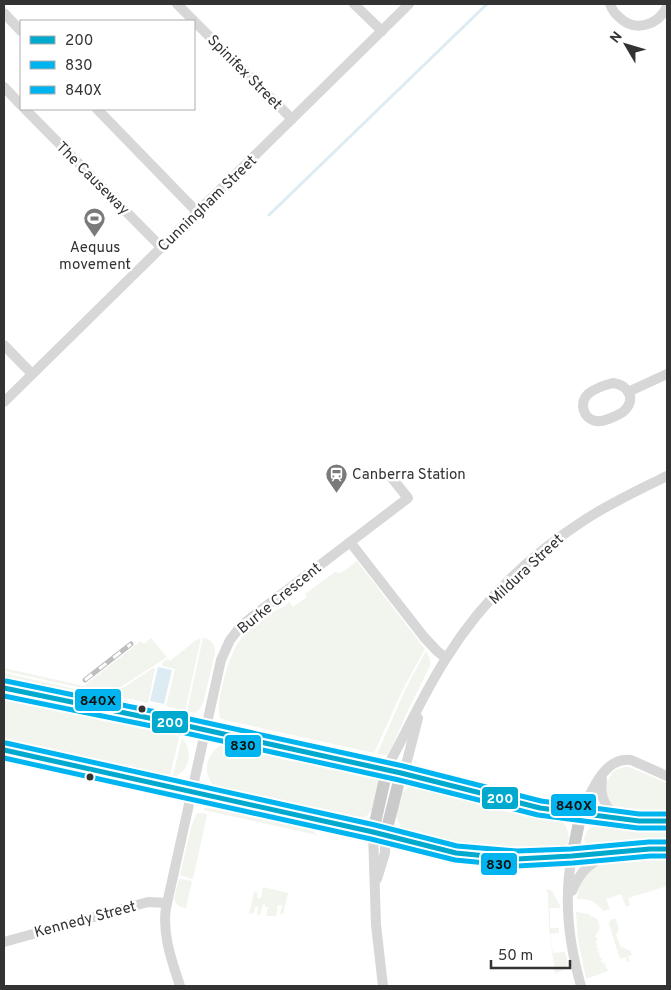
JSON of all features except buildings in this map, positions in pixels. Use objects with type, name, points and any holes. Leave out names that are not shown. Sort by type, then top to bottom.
[{"type":"main road","points":[[4,688],[401,773],[540,808],[639,821],[667,821]]},
{"type":"main road","points":[[4,750],[456,853],[517,859],[650,849],[667,850]]},
{"type":"main road","points":[[379,834],[387,770]]},
{"type":"main road","points":[[379,834],[401,773]]},
{"type":"main road","points":[[572,856],[581,813]]},
{"type":"street","points":[[354,4],[382,31]]},
{"type":"street","name":"Cunningham Street","points":[[4,402],[410,4]]},
{"type":"street","points":[[610,4],[620,19],[638,26],[647,25],[657,20],[662,16],[667,7]]},
{"type":"street","name":"Spinifex Street","points":[[181,5],[292,119]]},
{"type":"street","points":[[4,13],[20,30]]},
{"type":"street","points":[[4,87],[20,104]]},
{"type":"street","name":"The Causeway","points":[[26,110],[162,248]]},
{"type":"street","points":[[97,110],[198,212]]},
{"type":"street","points":[[4,345],[32,374]]},
{"type":"street","points":[[628,392],[667,374]]},
{"type":"street","points":[[613,383],[623,386],[628,392],[629,405],[622,413],[601,422],[591,420],[584,413],[583,403],[585,398],[592,392],[613,383]]},
{"type":"street","name":"Mildura Street","points":[[387,770],[446,658],[491,600],[529,562],[584,520],[626,496],[667,476]]},
{"type":"street","name":"Burke Crescent","points":[[180,986],[166,936],[167,904],[221,660],[226,647],[235,633],[253,616],[408,498],[391,477]]},
{"type":"street","points":[[350,542],[424,636],[446,658]]},
{"type":"street","name":"Mildura Street","points":[[401,773],[407,761],[422,702]]},
{"type":"street","points":[[581,813],[603,774],[614,763],[626,759],[667,776]]},
{"type":"street","points":[[603,774],[601,790],[603,800],[609,810],[622,819]]},
{"type":"street","points":[[379,834],[375,887],[377,937],[383,986]]},
{"type":"street","points":[[567,904],[574,884],[581,873],[589,865],[610,853]]},
{"type":"street","points":[[572,856],[567,904],[568,926],[581,986]]},
{"type":"street","name":"Kennedy Street","points":[[4,942],[148,902],[167,904]]},
{"type":"shaded area","points":[[357,561],[425,649],[403,689],[374,753],[220,718],[219,702],[227,668],[234,650],[244,634],[261,617],[282,608],[289,602],[293,607],[307,597],[305,594],[335,572],[341,573]]},
{"type":"shaded area","points":[[151,638],[167,657],[110,694],[4,671],[4,668],[84,686],[141,641],[144,644]]},
{"type":"shaded area","points":[[201,638],[185,711],[166,706],[175,669],[162,666],[163,662],[168,659],[170,661]]},
{"type":"shaded area","points":[[203,638],[212,642],[215,653],[203,703],[195,713],[187,711]]},
{"type":"shaded area","points":[[426,651],[430,659],[430,666],[391,749],[387,755],[377,754],[406,688]]},
{"type":"shaded area","points":[[158,667],[172,670],[164,704],[150,701]]},
{"type":"shaded area","points":[[153,668],[155,669],[148,703],[112,695]]},
{"type":"shaded area","points":[[4,673],[133,702],[131,708],[4,679]]},
{"type":"shaded area","points":[[4,695],[178,735],[179,739],[170,775],[168,779],[161,779],[4,744]]},
{"type":"shaded area","points":[[225,723],[373,756],[370,761],[235,731]]},
{"type":"shaded area","points":[[182,738],[188,749],[188,760],[179,775],[173,778],[173,776]]},
{"type":"shaded area","points":[[227,742],[383,774],[377,798],[371,812],[359,820],[350,821],[221,792],[209,780],[207,765],[213,752]]},
{"type":"shaded area","points":[[625,767],[667,783],[667,816],[623,814],[616,810],[606,796],[606,784],[612,773],[617,769]]},
{"type":"shaded area","points":[[417,784],[556,814],[564,822],[569,838],[568,843],[560,851],[529,852],[477,848],[414,835],[401,827],[396,817],[400,795],[406,789]]},
{"type":"shaded area","points":[[211,806],[311,828],[317,835],[203,809]]},
{"type":"shaded area","points":[[197,813],[207,815],[193,879],[180,875],[192,824]]},
{"type":"shaded area","points":[[604,822],[667,827],[667,843],[593,848],[587,845],[584,837],[586,833],[589,829]]},
{"type":"shaded area","points":[[667,857],[667,886],[628,898],[630,905],[626,907],[621,894],[606,899],[610,909],[603,911],[592,901],[577,899],[582,878],[591,868],[608,862]]},
{"type":"shaded area","points":[[179,879],[192,881],[186,908],[178,906],[174,899]]},
{"type":"shaded area","points":[[263,887],[288,893],[283,914],[280,914],[282,905],[278,905],[276,916],[266,916],[268,907],[265,907],[265,904],[263,904],[260,915],[257,915],[258,907],[255,907],[254,913],[249,914],[254,892],[258,893],[257,898],[261,898]]},
{"type":"shaded area","points":[[546,889],[552,891],[561,908],[550,908],[550,928],[559,928],[559,933],[550,934],[553,953],[564,952],[568,964],[565,969],[555,974],[549,928],[548,894]]},
{"type":"shaded area","points":[[576,912],[588,914],[597,919],[599,928],[595,936],[598,939],[595,942],[599,950],[597,952],[600,954],[601,961],[604,964],[607,959],[605,964],[608,971],[586,979],[578,940]]},
{"type":"shaded area","points":[[612,919],[616,919],[619,929],[616,935],[620,946],[630,950],[632,955],[628,956],[630,961],[627,962],[626,957],[620,959],[609,924]]},
{"type":"waterway","points":[[269,215],[487,4]]},
{"type":"railway","points":[[85,680],[131,644]]},
{"type":"transit line","name":"840X","points":[[6,681],[403,766],[541,801],[639,814],[667,814]]},
{"type":"transit line","name":"200","points":[[4,688],[401,773],[540,808],[639,821],[667,821]]},
{"type":"transit line","name":"830","points":[[4,696],[181,732],[399,780],[538,815],[638,828],[667,828]]},
{"type":"transit line","name":"840X","points":[[6,743],[375,825],[457,846],[517,851],[667,842]]},
{"type":"transit line","name":"200","points":[[4,750],[373,832],[456,853],[517,859],[667,849]]},
{"type":"transit line","name":"830","points":[[4,758],[371,839],[455,860],[517,866],[667,856]]},
{"type":"place","name":"Aequus movement","points":[[95,237]]},
{"type":"place","name":"Canberra Station","points":[[336,493]]}]
